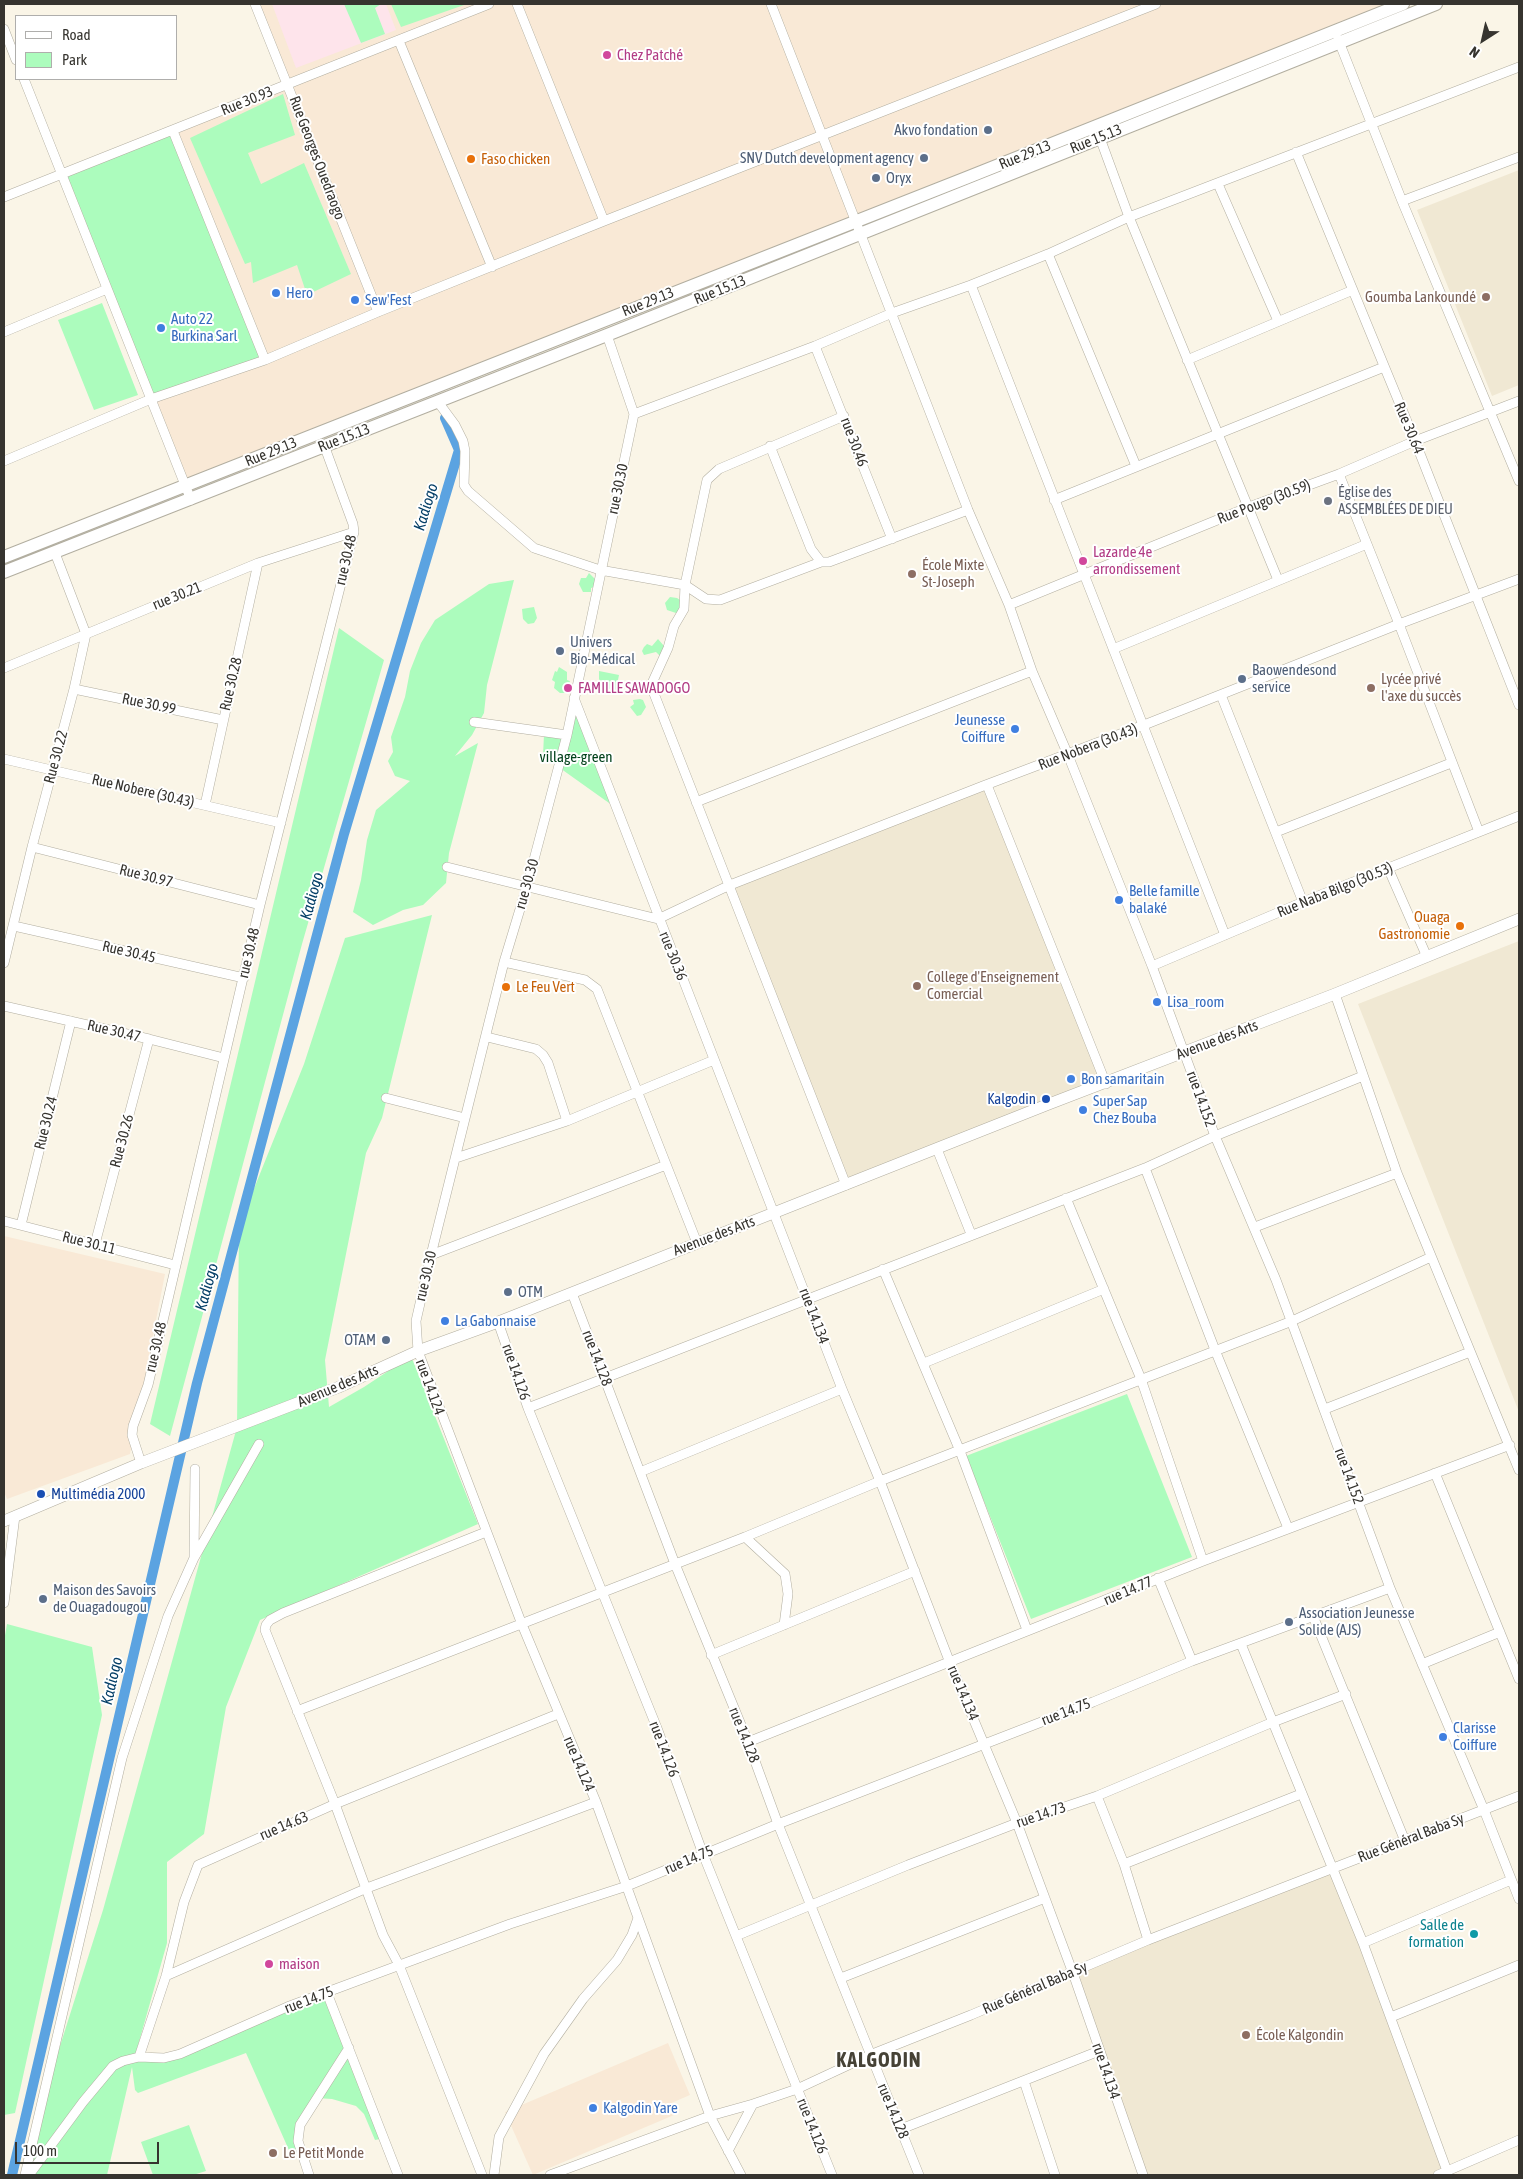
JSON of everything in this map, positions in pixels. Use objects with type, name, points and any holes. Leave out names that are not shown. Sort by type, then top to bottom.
[{"type":"main road","name":"Rue 29.13","points":[[4,556],[856,221],[1336,36],[1403,4]]},
{"type":"main road","name":"Rue 15.13","points":[[4,572],[191,500],[324,445],[438,402],[1100,138],[1336,36],[1436,4]]},
{"type":"street","name":"Rue Georges Ouedraogo","points":[[256,4],[378,312]]},
{"type":"street","name":"Rue 30.93","points":[[4,197],[489,4]]},
{"type":"street","points":[[516,4],[604,221]]},
{"type":"street","name":"rue 14.152","points":[[771,4],[968,510],[1009,605],[1032,670],[1152,966],[1215,1136],[1292,1321],[1390,1588],[1484,1810],[1519,1899]]},
{"type":"street","points":[[4,460],[151,399],[265,360],[378,312],[604,221],[1156,4]]},
{"type":"street","points":[[4,29],[15,57]]},
{"type":"street","points":[[1336,36],[1402,201],[1519,480]]},
{"type":"street","points":[[399,41],[492,266]]},
{"type":"street","points":[[607,335],[634,414],[815,346],[892,313],[1048,254],[1129,217],[1519,67]]},
{"type":"street","points":[[24,80],[191,500]]},
{"type":"street","points":[[173,131],[265,360]]},
{"type":"street","points":[[1100,138],[1129,217],[1278,580]]},
{"type":"street","name":"Rue 30.64","points":[[1296,152],[1415,441],[1519,705]]},
{"type":"street","points":[[1402,201],[1519,157]]},
{"type":"street","points":[[1218,184],[1278,321]]},
{"type":"street","points":[[1048,254],[1136,466]]},
{"type":"street","points":[[970,285],[1225,935]]},
{"type":"street","points":[[4,332],[107,290]]},
{"type":"street","points":[[1187,360],[1353,290]]},
{"type":"street","name":"rue 30.46","points":[[815,346],[892,539]]},
{"type":"street","points":[[1054,500],[1384,367]]},
{"type":"street","name":"Rue Pougo (30.59)","points":[[1009,605],[1249,507],[1339,474],[1415,441],[1519,401]]},
{"type":"street","points":[[438,402],[455,425],[463,441],[465,451],[464,484],[468,491],[534,548],[600,570],[686,585],[706,599],[720,600],[968,510]]},
{"type":"street","name":"rue 30.30","points":[[418,1352],[416,1321],[431,1255],[487,1037],[504,962],[527,886],[567,735],[634,414]]},
{"type":"street","points":[[844,416],[719,469],[707,480],[686,585],[684,609],[674,626],[668,648],[653,681],[653,691],[846,1185]]},
{"type":"street","name":"rue 30.48","points":[[141,1463],[134,1444],[133,1426],[148,1385],[260,905],[354,532],[354,524],[324,445]]},
{"type":"street","points":[[770,446],[811,550],[821,562]]},
{"type":"street","points":[[1339,474],[1479,832]]},
{"type":"street","name":"rue 30.21","points":[[4,668],[258,563],[354,532]]},
{"type":"street","points":[[1113,649],[1367,544]]},
{"type":"street","points":[[55,552],[86,634]]},
{"type":"street","name":"Rue 30.28","points":[[205,805],[258,563]]},
{"type":"street","name":"Rue Nobera (30.43)","points":[[658,919],[730,885],[1519,579]]},
{"type":"street","name":"Rue 30.22","points":[[4,963],[74,689],[86,634]]},
{"type":"street","points":[[696,802],[1032,670]]},
{"type":"street","name":"Rue 30.99","points":[[74,689],[223,720]]},
{"type":"street","points":[[1221,695],[1303,902]]},
{"type":"street","name":"rue 30.36","points":[[574,698],[658,919],[775,1213]]},
{"type":"street","points":[[474,722],[567,735]]},
{"type":"street","name":"Rue Nobere (30.43)","points":[[4,759],[282,823]]},
{"type":"street","points":[[1276,832],[1451,763]]},
{"type":"street","points":[[986,785],[1106,1084]]},
{"type":"street","name":"Rue Naba Bilgo (30.53)","points":[[1152,966],[1303,902],[1519,816]]},
{"type":"street","name":"Rue 30.97","points":[[32,848],[260,905]]},
{"type":"street","points":[[447,867],[658,919]]},
{"type":"street","points":[[1388,868],[1427,957]]},
{"type":"street","name":"Avenue des Arts","points":[[7,1519],[141,1463],[339,1387],[418,1352],[572,1293],[1048,1104],[1106,1084],[1335,994],[1519,919]]},
{"type":"street","name":"Rue 30.45","points":[[14,926],[244,978]]},
{"type":"street","points":[[504,962],[585,980],[596,989],[697,1242]]},
{"type":"street","points":[[1335,994],[1397,1173],[1519,1470]]},
{"type":"street","name":"Rue 30.47","points":[[4,1006],[224,1058]]},
{"type":"street","name":"Rue 30.24","points":[[21,1225],[71,1021]]},
{"type":"street","points":[[487,1037],[536,1049],[543,1055],[548,1063],[567,1121]]},
{"type":"street","name":"Rue 30.26","points":[[95,1244],[149,1039]]},
{"type":"street","points":[[456,1158],[567,1121],[714,1060]]},
{"type":"street","points":[[528,1408],[971,1234],[1145,1168],[1215,1136],[1363,1076]]},
{"type":"street","points":[[386,1098],[465,1118]]},
{"type":"street","points":[[937,1149],[971,1234]]},
{"type":"street","points":[[431,1255],[666,1165]]},
{"type":"street","points":[[1145,1168],[1215,1350],[1288,1528]]},
{"type":"street","points":[[1254,1226],[1397,1173]]},
{"type":"street","points":[[1066,1198],[1140,1380],[1204,1560]]},
{"type":"street","name":"rue 14.134","points":[[775,1213],[950,1663],[1017,1823],[1072,1971],[1098,2051],[1143,2175]]},
{"type":"street","name":"Rue 30.11","points":[[4,1221],[175,1265]]},
{"type":"street","points":[[298,1711],[521,1622],[602,1593],[745,1537],[880,1481],[1292,1321],[1431,1258]]},
{"type":"street","points":[[883,1269],[960,1451],[1027,1630]]},
{"type":"street","points":[[924,1363],[1104,1289]]},
{"type":"street","name":"rue 14.128","points":[[572,1293],[675,1564],[748,1742],[778,1824],[919,2175]]},
{"type":"street","name":"rue 14.126","points":[[498,1322],[528,1408],[657,1728],[703,1854],[832,2175]]},
{"type":"street","name":"rue 14.124","points":[[418,1352],[521,1622],[596,1802],[710,2116],[740,2175]]},
{"type":"street","points":[[1325,1410],[1470,1352]]},
{"type":"street","points":[[640,1472],[842,1389]]},
{"type":"street","points":[[25,2175],[122,1758],[168,1616],[194,1558],[259,1444]]},
{"type":"street","name":"rue 14.77","points":[[748,1742],[950,1663],[1027,1630],[1088,1608],[1204,1560],[1510,1445]]},
{"type":"street","points":[[194,1558],[196,1469]]},
{"type":"street","points":[[1436,1473],[1519,1679]]},
{"type":"street","points":[[4,1603],[7,1519]]},
{"type":"street","points":[[482,2175],[399,1965],[383,1934],[335,1804],[265,1630],[270,1620],[283,1613],[486,1532]]},
{"type":"street","points":[[745,1537],[785,1574],[788,1594],[784,1625]]},
{"type":"street","points":[[711,1655],[915,1571]]},
{"type":"street","points":[[1158,1578],[1192,1661]]},
{"type":"street","name":"rue 14.75","points":[[30,2175],[103,2077],[113,2066],[123,2061],[139,2058],[164,2058],[180,2054],[288,2007],[538,1914],[627,1886],[778,1824],[1192,1661],[1390,1588]]},
{"type":"street","points":[[1313,1616],[1405,1841]]},
{"type":"street","points":[[1422,1664],[1500,1632]]},
{"type":"street","points":[[1241,1644],[1363,1943],[1447,2171]]},
{"type":"street","name":"rue 14.73","points":[[736,1936],[811,1904],[1017,1823],[1097,1796],[1273,1722],[1346,1694]]},
{"type":"street","name":"rue 14.63","points":[[139,2058],[166,1976],[184,1902],[198,1865],[335,1804],[558,1714]]},
{"type":"street","points":[[1124,1864],[1301,1794]]},
{"type":"street","points":[[1097,1796],[1124,1864],[1148,1940]]},
{"type":"street","name":"Rue Général Baba Sy","points":[[550,2175],[568,2172],[710,2116],[797,2089],[870,2055],[971,2015],[1148,1940],[1519,1796]]},
{"type":"street","points":[[166,1976],[367,1888],[596,1802]]},
{"type":"street","points":[[1363,1943],[1512,1880]]},
{"type":"street","points":[[841,1978],[1045,1898]]},
{"type":"street","points":[[494,2175],[499,2137],[544,2054],[583,1999],[617,1960],[632,1935],[638,1918]]},
{"type":"street","points":[[1391,2017],[1519,1965]]},
{"type":"street","points":[[327,1993],[398,2175]]},
{"type":"street","points":[[309,2175],[298,2141],[300,2125],[349,2048]]},
{"type":"street","points":[[901,2129],[1024,2082],[1098,2051]]},
{"type":"street","points":[[1024,2082],[1056,2175]]},
{"type":"street","points":[[728,2151],[753,2104]]},
{"type":"street","points":[[1438,2175],[1519,2140]]},
{"type":"shaded area","points":[[255,4],[1402,4],[186,486],[65,173],[288,84]]},
{"type":"shaded area","points":[[272,4],[386,4],[396,30],[296,68]]},
{"type":"shaded area","name":"Goumba Lankoundé","points":[[1519,170],[1519,385],[1492,396],[1417,210]]},
{"type":"shaded area","name":"College d'Enseignement Comercial","points":[[985,788],[1106,1084],[842,1186],[732,888]]},
{"type":"shaded area","points":[[1519,941],[1519,1412],[1358,1004]]},
{"type":"shaded area","points":[[4,1236],[165,1274],[130,1454],[7,1499],[4,1492]]},
{"type":"shaded area","name":"École Kalgondin","points":[[1334,1871],[1445,2169],[1433,2175],[1145,2175],[1073,1973]]},
{"type":"shaded area","name":"Kalgodin Yare","points":[[668,2043],[690,2095],[669,2104],[674,2115],[533,2175],[505,2112]]},
{"type":"green space","points":[[344,4],[381,4],[375,8],[385,34],[361,43]]},
{"type":"green space","points":[[391,4],[467,4],[401,27]]},
{"type":"green space","points":[[283,94],[295,135],[248,153],[261,184],[304,163],[351,274],[307,295],[297,265],[253,283],[251,262],[245,264],[190,138]]},
{"type":"green space","points":[[174,134],[264,359],[153,395],[65,173]]},
{"type":"green space","points":[[102,303],[138,395],[94,410],[58,320]]},
{"type":"green space","points":[[589,573],[596,580],[594,587],[591,588],[591,592],[583,592],[579,584],[581,578],[586,578]]},
{"type":"green space","points":[[514,580],[487,685],[484,713],[472,735],[455,756],[478,743],[449,853],[446,883],[423,905],[403,910],[373,925],[353,912],[361,880],[367,840],[376,810],[410,781],[395,776],[388,761],[393,752],[391,737],[405,697],[410,671],[421,643],[435,620],[489,584]]},
{"type":"green space","points":[[670,597],[677,598],[683,602],[681,610],[676,613],[667,610],[665,603]]},
{"type":"green space","points":[[534,607],[537,618],[534,623],[528,624],[523,619],[522,609]]},
{"type":"green space","points":[[339,628],[384,660],[302,944],[170,1436],[150,1424]]},
{"type":"green space","points":[[658,639],[664,646],[663,653],[660,656],[656,652],[644,655],[642,651],[644,647],[647,644],[652,646]]},
{"type":"green space","points":[[559,667],[567,672],[567,680],[570,681],[565,693],[560,693],[554,688],[555,682],[552,680],[555,671],[557,672]]},
{"type":"green space","points":[[599,671],[619,675],[616,690],[604,688],[599,679]]},
{"type":"green space","points":[[633,700],[643,700],[646,707],[641,715],[637,716],[630,707],[634,704]]},
{"type":"green space","name":"village-green","points":[[576,711],[611,798],[609,803],[543,756],[544,734],[570,740]]},
{"type":"green space","points":[[432,915],[382,1118],[366,1153],[325,1360],[329,1407],[364,1387],[411,1356],[478,1524],[260,1620],[226,1707],[204,1834],[167,1862],[167,1943],[133,2063],[219,2041],[326,1993],[380,2139],[375,2140],[364,2114],[356,2106],[332,2099],[316,2098],[304,2114],[300,2152],[292,2157],[246,2053],[138,2093],[135,2090],[132,2067],[107,2175],[26,2175],[42,2103],[103,1910],[237,1427],[239,1226],[304,1064],[345,938]]},
{"type":"green space","points":[[1127,1394],[1192,1557],[1031,1619],[966,1456]]},
{"type":"green space","points":[[7,1624],[92,1647],[102,1715],[15,2113],[4,2115],[4,1641]]},
{"type":"green space","points":[[189,2125],[206,2171],[193,2175],[153,2175],[141,2142]]},
{"type":"waterway","name":"Kadiogo","points":[[12,2175],[197,1383],[344,834],[459,450],[445,418]]},
{"type":"place","name":"Chez Patché","points":[[607,55]]},
{"type":"place","name":"Akvo fondation","points":[[988,130]]},
{"type":"place","name":"SNV Dutch development agency","points":[[924,158]]},
{"type":"place","name":"Faso chicken","points":[[471,159]]},
{"type":"place","name":"Oryx","points":[[876,178]]},
{"type":"place","name":"Hero","points":[[276,293]]},
{"type":"place","name":"Goumba Lankoundé","points":[[1486,297]]},
{"type":"place","name":"Sew'Fest","points":[[355,300]]},
{"type":"place","name":"Auto 22 Burkina Sarl","points":[[161,328]]},
{"type":"place","name":"Église des ASSEMBLÉES DE DIEU","points":[[1328,501]]},
{"type":"place","name":"Lazarde 4e arrondissement","points":[[1083,561]]},
{"type":"place","name":"École Mixte St-Joseph","points":[[912,574]]},
{"type":"place","name":"Univers Bio-Médical","points":[[560,651]]},
{"type":"place","name":"Baowendesond service","points":[[1242,679]]},
{"type":"place","name":"FAMILLE SAWADOGO","points":[[568,688]]},
{"type":"place","name":"Lycée privé l'axe du succès","points":[[1371,688]]},
{"type":"place","name":"Jeunesse Coiffure","points":[[1015,729]]},
{"type":"place","name":"Belle famille balaké","points":[[1119,900]]},
{"type":"place","name":"Ouaga Gastronomie","points":[[1460,926]]},
{"type":"place","name":"College d'Enseignement Comercial","points":[[917,986]]},
{"type":"place","name":"Le Feu Vert","points":[[506,987]]},
{"type":"place","name":"Lisa_room","points":[[1157,1002]]},
{"type":"place","name":"Bon samaritain","points":[[1071,1079]]},
{"type":"place","name":"Kalgodin","points":[[1046,1099]]},
{"type":"place","name":"Super Sap Chez Bouba","points":[[1083,1110]]},
{"type":"place","name":"OTM","points":[[508,1292]]},
{"type":"place","name":"La Gabonnaise","points":[[445,1321]]},
{"type":"place","name":"OTAM","points":[[386,1340]]},
{"type":"place","name":"Multimédia 2000","points":[[41,1494]]},
{"type":"place","name":"Maison des Savoirs de Ouagadougou","points":[[43,1599]]},
{"type":"place","name":"Association Jeunesse Solide (AJS)","points":[[1289,1622]]},
{"type":"place","name":"Clarisse Coiffure","points":[[1443,1737]]},
{"type":"place","name":"Salle de formation","points":[[1474,1934]]},
{"type":"place","name":"maison","points":[[269,1964]]},
{"type":"place","name":"École Kalgondin","points":[[1246,2035]]},
{"type":"place","name":"Kalgodin Yare","points":[[593,2108]]},
{"type":"place","name":"Le Petit Monde","points":[[273,2153]]},
{"type":"district","name":"KALGODIN","points":[[879,2061]]}]
